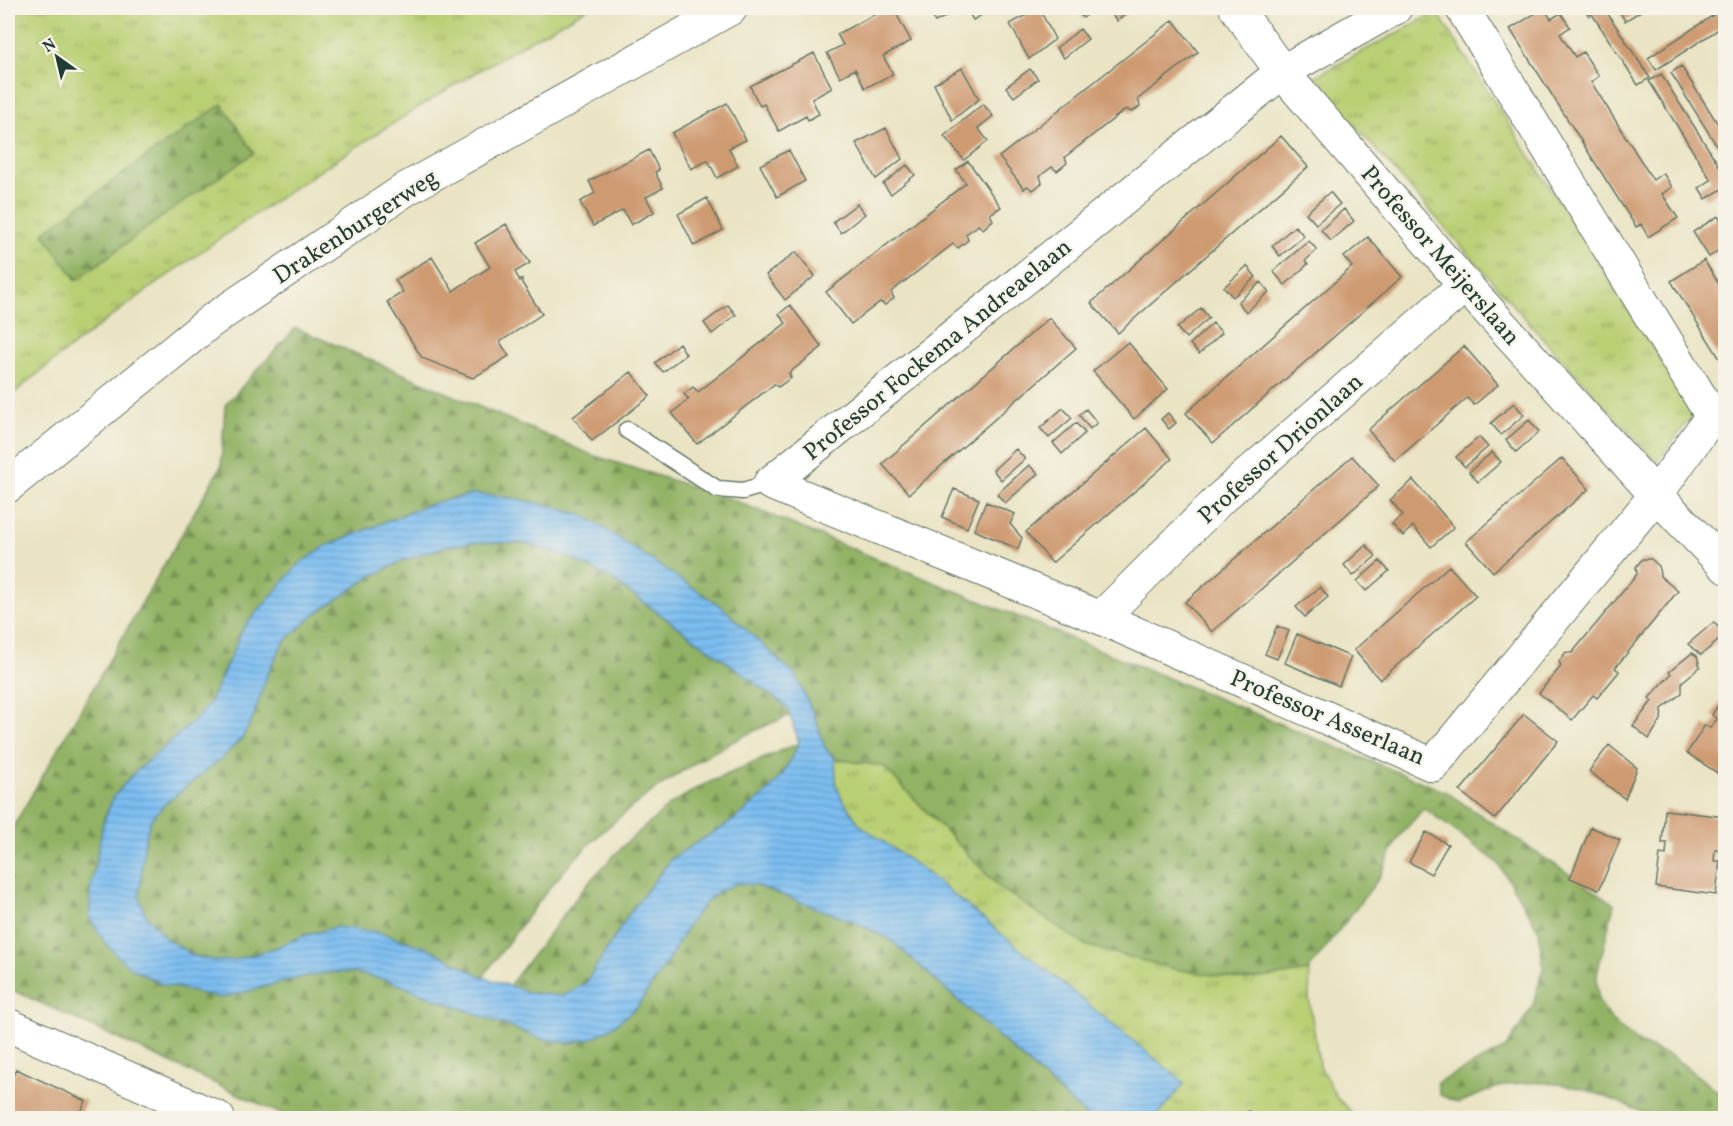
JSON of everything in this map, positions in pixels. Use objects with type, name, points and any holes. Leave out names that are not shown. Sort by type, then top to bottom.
[{"type":"street","name":"Drakenburgerweg","points":[[8,486],[211,321],[406,189],[731,8]]},
{"type":"street","name":"Professor Meijerslaan","points":[[1236,8],[1282,72],[1465,285],[1656,495],[1725,567]]},
{"type":"street","name":"Professor Fockema Andreaelaan","points":[[1101,618],[770,483],[1282,72],[1395,8]]},
{"type":"street","points":[[1462,8],[1712,416],[1656,495]]},
{"type":"street","name":"Professor Drionlaan","points":[[1101,618],[1222,497],[1465,285]]},
{"type":"street","name":"Professor Asserlaan","points":[[1101,618],[1433,765],[1656,495]]},
{"type":"street","points":[[8,1025],[219,1119]]},
{"type":"lane","points":[[627,430],[717,489],[743,491],[770,483]]},
{"type":"green space","points":[[8,8],[588,8],[455,85],[283,195],[122,308],[8,398]],"holes":[[[223,105],[166,214],[76,280]]]},
{"type":"green space","points":[[1437,12],[1694,412],[1657,463],[1523,316],[1314,77]]},
{"type":"green space","points":[[222,104],[254,153],[76,280],[43,233]]},
{"type":"green space","points":[[296,328],[592,455],[731,499],[1446,792],[1614,904],[1597,974],[1598,1000],[1613,1022],[1639,1043],[1673,1057],[1725,1097],[1723,1118],[1651,1118],[1597,1093],[1548,1083],[1530,1082],[1504,1085],[1458,1103],[1440,1095],[1437,1083],[1506,1048],[1532,1008],[1543,969],[1539,930],[1498,863],[1424,808],[1398,838],[1379,878],[1310,971],[1245,980],[1174,969],[1085,945],[1000,888],[883,766],[835,759],[825,748],[814,714],[795,675],[722,607],[585,516],[543,504],[500,496],[473,494],[430,504],[326,546],[227,663],[210,702],[197,718],[132,775],[113,798],[103,823],[90,918],[105,943],[129,967],[162,984],[221,998],[306,976],[335,972],[356,973],[387,980],[539,1038],[568,1043],[590,1039],[611,1028],[637,1007],[690,922],[705,903],[718,892],[737,883],[755,885],[855,922],[891,940],[1087,1117],[290,1118],[8,988],[8,836],[221,466],[225,405]]},
{"type":"green space","points":[[473,542],[525,543],[568,557],[608,577],[767,691],[787,707],[791,715],[695,763],[664,783],[606,828],[557,879],[483,977],[430,949],[336,927],[234,960],[215,961],[194,956],[165,938],[145,914],[139,896],[145,839],[151,819],[166,803],[223,757],[242,738],[253,718],[268,672],[284,642],[314,615],[370,577],[402,561],[443,547]]},
{"type":"green space","points":[[799,743],[784,772],[768,792],[734,820],[672,858],[629,914],[586,983],[563,996],[531,993],[509,986],[587,884],[625,844],[671,804],[703,785]]},
{"type":"green space","points":[[835,759],[883,766],[1000,888],[1245,980],[1310,971],[1309,998],[1319,1064],[1337,1098],[1357,1118],[1155,1118],[1184,1083],[923,870],[859,824],[836,785]]},
{"type":"water","points":[[473,494],[500,496],[543,504],[585,516],[722,607],[795,675],[814,715],[825,748],[835,759],[836,785],[841,797],[859,824],[923,870],[1185,1083],[1155,1118],[1089,1118],[891,940],[855,922],[755,885],[737,883],[718,892],[705,903],[690,922],[666,964],[637,1007],[611,1028],[590,1039],[568,1043],[539,1038],[387,980],[356,973],[335,972],[306,976],[221,998],[162,984],[129,967],[105,943],[90,918],[90,893],[103,823],[113,798],[132,775],[197,718],[210,702],[244,627],[299,564],[326,546],[430,504]],"holes":[[[473,542],[525,543],[568,557],[608,577],[787,707],[799,743],[784,772],[768,792],[734,820],[672,858],[629,914],[586,983],[563,996],[531,993],[483,977],[430,949],[377,932],[336,927],[234,960],[215,961],[194,956],[165,938],[145,914],[139,896],[145,839],[151,819],[166,803],[223,757],[242,738],[253,718],[268,672],[284,642],[314,615],[370,577],[402,561],[443,547]]]},
{"type":"building","points":[[887,8],[893,8],[911,41],[883,56],[893,74],[865,88],[855,69],[840,77],[827,53],[843,45],[837,34]]},
{"type":"building","points":[[927,8],[963,8],[935,22]]},
{"type":"building","points":[[966,8],[980,8],[984,14],[973,20]]},
{"type":"building","points":[[1039,8],[1055,39],[1029,59],[1010,24]]},
{"type":"building","points":[[1074,8],[1096,8],[1083,18]]},
{"type":"building","points":[[1133,8],[1117,21],[1107,9]]},
{"type":"building","points":[[1544,8],[1551,19],[1561,13],[1570,27],[1560,34],[1575,57],[1583,52],[1599,76],[1591,82],[1653,180],[1663,173],[1672,187],[1662,194],[1678,218],[1648,237],[1641,224],[1636,227],[1510,29]]},
{"type":"building","points":[[1584,8],[1604,8],[1650,78],[1638,85],[1592,14],[1589,16]]},
{"type":"building","points":[[1617,8],[1646,8],[1625,21]]},
{"type":"building","points":[[1725,8],[1725,25],[1656,70],[1648,58]]},
{"type":"building","points":[[1173,20],[1198,52],[1138,99],[1140,106],[1132,112],[1126,109],[1065,157],[1067,163],[1057,171],[1052,167],[1040,176],[1042,183],[1033,190],[1027,186],[1024,189],[999,157]]},
{"type":"building","points":[[1080,29],[1088,39],[1064,58],[1056,48]]},
{"type":"building","points":[[814,53],[832,88],[812,99],[819,114],[808,120],[806,116],[779,131],[764,104],[760,106],[750,86]]},
{"type":"building","points":[[1681,66],[1725,135],[1725,159],[1671,73]]},
{"type":"building","points":[[962,68],[979,99],[952,120],[934,84]]},
{"type":"building","points":[[1030,69],[1038,79],[1014,97],[1006,87]]},
{"type":"building","points":[[1661,74],[1725,175],[1725,187],[1706,199],[1699,188],[1711,180],[1649,81]]},
{"type":"building","points":[[727,103],[746,140],[729,148],[738,166],[717,178],[708,160],[691,169],[672,133]]},
{"type":"building","points":[[983,104],[993,116],[978,128],[988,141],[964,160],[944,136]]},
{"type":"building","points":[[886,128],[902,159],[876,179],[856,143]]},
{"type":"building","points":[[1281,136],[1308,167],[1118,333],[1091,303]]},
{"type":"building","points":[[649,150],[659,170],[655,172],[663,188],[646,197],[654,212],[631,225],[623,210],[593,226],[580,202],[595,193],[589,181]]},
{"type":"building","points":[[789,150],[805,181],[777,197],[760,165]]},
{"type":"building","points":[[968,161],[1001,207],[990,214],[993,220],[983,229],[978,225],[966,234],[968,240],[958,248],[953,244],[891,292],[894,298],[885,305],[880,302],[851,324],[826,292],[966,183],[956,170]]},
{"type":"building","points":[[907,165],[915,175],[891,194],[883,184]]},
{"type":"building","points":[[1330,192],[1340,204],[1316,224],[1306,213]]},
{"type":"building","points":[[707,198],[723,230],[694,246],[678,214]]},
{"type":"building","points":[[857,204],[865,214],[841,233],[833,222]]},
{"type":"building","points":[[1344,209],[1354,221],[1331,241],[1321,230]]},
{"type":"building","points":[[1718,216],[1725,228],[1725,246],[1709,257],[1693,232]]},
{"type":"building","points":[[506,224],[530,263],[515,272],[520,281],[522,279],[522,283],[542,314],[500,342],[509,356],[473,378],[422,358],[387,302],[403,292],[395,280],[432,257],[453,291],[490,267],[475,243]]},
{"type":"building","points":[[1295,226],[1304,236],[1280,256],[1272,246]]},
{"type":"building","points":[[1368,237],[1402,277],[1213,443],[1186,413],[1352,267],[1344,257]]},
{"type":"building","points":[[1309,241],[1317,250],[1305,261],[1308,264],[1285,285],[1273,271]]},
{"type":"building","points":[[796,252],[815,276],[785,300],[766,275]]},
{"type":"building","points":[[1704,260],[1725,294],[1725,367],[1671,281]]},
{"type":"building","points":[[1247,266],[1256,277],[1233,297],[1224,287]]},
{"type":"building","points":[[1261,282],[1269,292],[1246,312],[1238,302]]},
{"type":"building","points":[[728,305],[736,315],[712,334],[704,323]]},
{"type":"building","points":[[790,305],[822,347],[789,373],[791,378],[778,387],[774,384],[697,444],[672,413],[689,399],[684,394],[693,387],[698,392],[786,323],[779,314]]},
{"type":"building","points":[[1201,308],[1209,318],[1186,338],[1177,328]]},
{"type":"building","points":[[1049,318],[1076,348],[909,494],[882,464]]},
{"type":"building","points":[[1213,323],[1222,333],[1199,354],[1190,344]]},
{"type":"building","points":[[1128,342],[1168,389],[1134,419],[1093,371]]},
{"type":"building","points":[[679,343],[686,354],[663,372],[655,363]]},
{"type":"building","points":[[1464,346],[1498,385],[1474,405],[1467,398],[1395,461],[1368,430]]},
{"type":"building","points":[[631,372],[650,396],[592,441],[573,417]]},
{"type":"building","points":[[1514,403],[1524,415],[1501,435],[1491,423]]},
{"type":"building","points":[[1063,408],[1072,418],[1049,438],[1040,428]]},
{"type":"building","points":[[1086,409],[1097,423],[1090,429],[1079,415]]},
{"type":"building","points":[[1168,413],[1176,423],[1169,429],[1161,419]]},
{"type":"building","points":[[1529,420],[1539,432],[1516,452],[1506,440]]},
{"type":"building","points":[[1076,423],[1085,433],[1062,454],[1053,443]]},
{"type":"building","points":[[1146,428],[1172,459],[1052,563],[1026,532]]},
{"type":"building","points":[[1479,437],[1488,447],[1465,467],[1456,457]]},
{"type":"building","points":[[1016,449],[1025,459],[1001,480],[993,470]]},
{"type":"building","points":[[1492,452],[1501,462],[1478,482],[1469,472]]},
{"type":"building","points":[[1352,456],[1379,486],[1212,632],[1185,602]]},
{"type":"building","points":[[1562,458],[1589,489],[1493,572],[1466,542]]},
{"type":"building","points":[[1029,465],[1038,474],[1005,503],[997,494]]},
{"type":"building","points":[[1413,480],[1454,527],[1431,547],[1413,526],[1403,536],[1392,524],[1403,515],[1390,500]]},
{"type":"building","points":[[954,489],[979,499],[967,528],[942,517]]},
{"type":"building","points":[[986,502],[1015,514],[1010,524],[1022,538],[1018,549],[974,530]]},
{"type":"building","points":[[1366,545],[1376,556],[1353,576],[1344,565]]},
{"type":"building","points":[[1642,559],[1651,559],[1659,566],[1660,576],[1678,591],[1615,668],[1619,671],[1618,673],[1597,698],[1593,695],[1572,720],[1539,693],[1561,666],[1559,661],[1566,652],[1572,653],[1634,578],[1637,574],[1636,567]]},
{"type":"building","points":[[1380,561],[1389,571],[1366,591],[1357,581]]},
{"type":"building","points":[[1449,566],[1476,596],[1380,680],[1354,650]]},
{"type":"building","points":[[1320,587],[1328,597],[1305,617],[1296,607]]},
{"type":"building","points":[[1714,622],[1725,635],[1701,655],[1688,644]]},
{"type":"building","points":[[1277,626],[1289,631],[1277,659],[1265,654]]},
{"type":"building","points":[[1297,634],[1351,657],[1339,686],[1285,663]]},
{"type":"building","points":[[1692,653],[1697,656],[1700,667],[1682,682],[1682,693],[1662,709],[1661,720],[1649,739],[1633,726],[1652,701],[1649,698],[1671,674],[1669,672]]},
{"type":"building","points":[[1725,694],[1725,778],[1687,753],[1705,725],[1710,728],[1717,719],[1712,715]]},
{"type":"building","points":[[1524,714],[1558,741],[1495,819],[1460,791]]},
{"type":"building","points":[[1609,745],[1637,768],[1625,799],[1589,771]]},
{"type":"building","points":[[1665,810],[1725,817],[1721,850],[1715,849],[1714,861],[1720,861],[1716,895],[1656,887],[1660,854],[1666,855],[1667,843],[1662,843]]},
{"type":"building","points":[[1591,827],[1620,840],[1599,890],[1570,878]]},
{"type":"building","points":[[1426,832],[1448,844],[1431,874],[1409,862]]},
{"type":"building","points":[[16,1069],[86,1101],[78,1118],[18,1118],[19,1116],[8,1111],[8,1084]]},
{"type":"building","points":[[1249,1111],[1258,1118],[1243,1118]]}]
